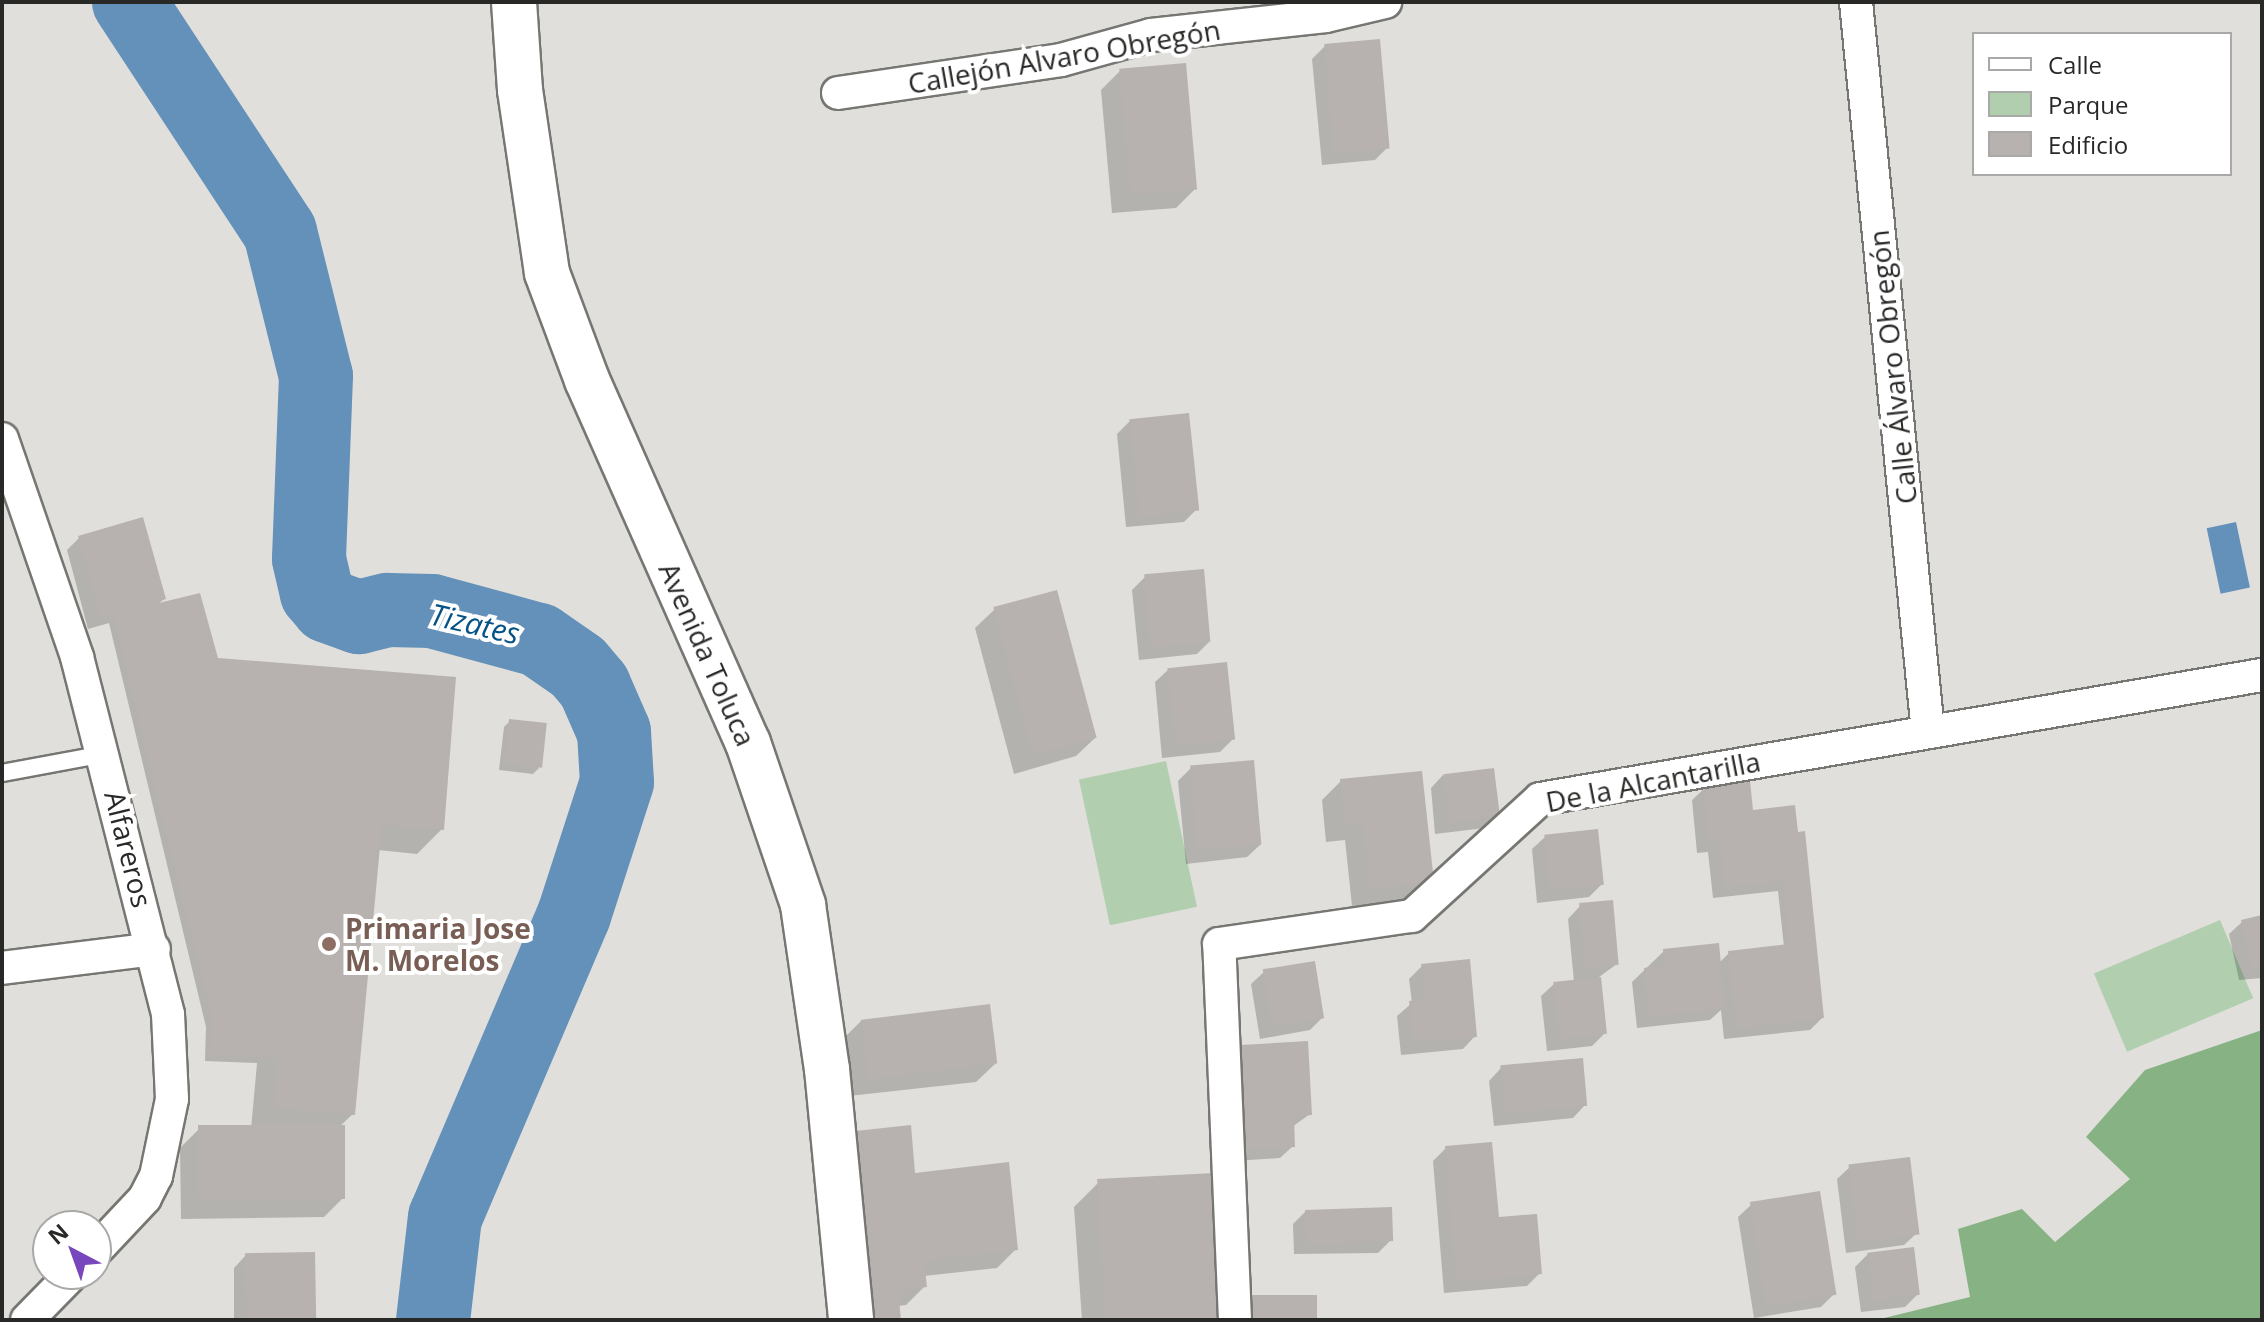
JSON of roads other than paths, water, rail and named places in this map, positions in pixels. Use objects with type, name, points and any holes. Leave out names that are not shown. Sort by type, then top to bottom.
[{"type":"street","name":"Avenida Toluca","points":[[514,2],[520,90],[547,273],[587,380],[748,743],[803,905],[827,1069],[851,1320]]},
{"type":"street","name":"Callejón Alvaro Obregón","points":[[838,93],[1061,60],[1151,35],[1326,16],[1385,2]]},
{"type":"street","name":"Calle Álvaro Obregón","points":[[1856,2],[1928,732]]},
{"type":"street","name":"Alfareros","points":[[2,439],[77,657],[105,754],[168,1014],[172,1099],[163,1152],[145,1198],[112,1233]]},
{"type":"street","name":"De la Alcantarilla","points":[[1235,1320],[1219,944],[1412,916],[1540,799],[2262,675]]},
{"type":"street","points":[[2,968],[154,949]]},
{"type":"street","points":[[27,1320],[56,1290]]},
{"type":"lane","points":[[2,773],[105,754]]},
{"type":"water","points":[[2236,522],[2250,588],[2221,594],[2207,528]]},
{"type":"waterway","name":"Tizates","points":[[129,2],[280,232],[316,376],[309,559],[317,593],[328,606],[359,617],[388,610],[432,611],[539,640],[578,667],[594,686],[614,732],[617,782],[574,915],[445,1217],[433,1320]]},
{"type":"place","name":"Primaria Jose M. Morelos","points":[[329,944]]}]
